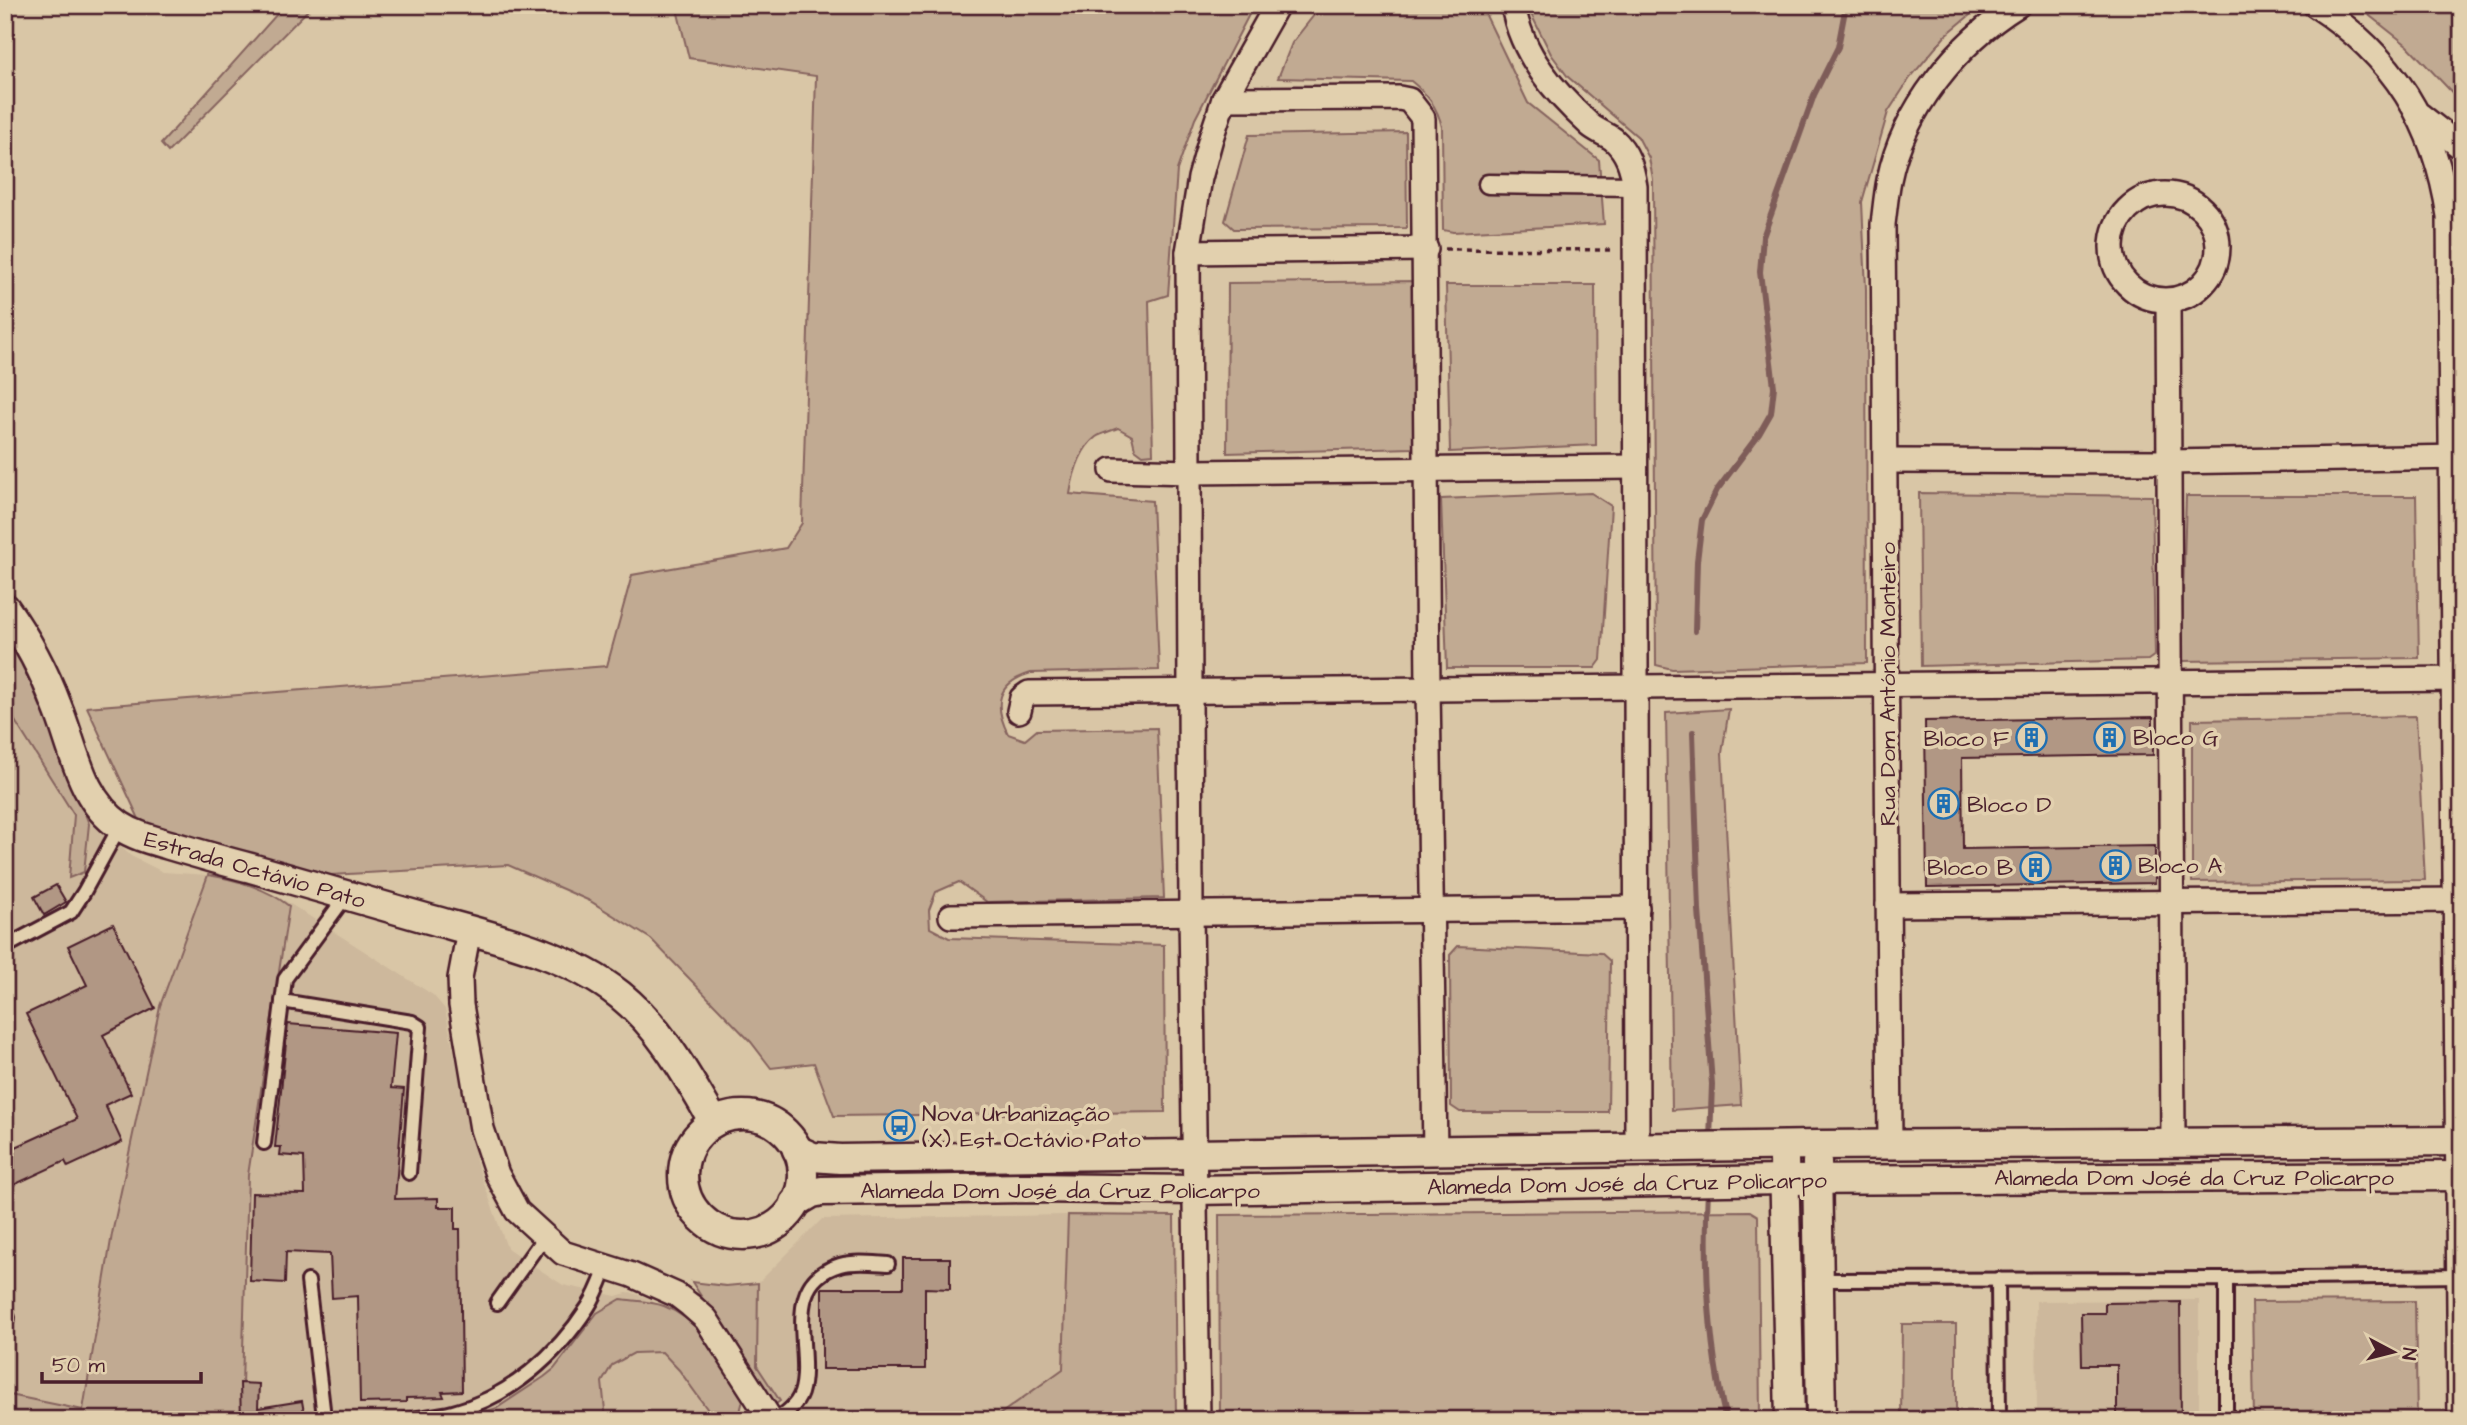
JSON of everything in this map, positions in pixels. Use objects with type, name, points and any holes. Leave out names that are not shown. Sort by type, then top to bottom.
[{"type":"street","points":[[1198,1420],[1191,912],[1188,252],[1200,178],[1224,99],[1277,5]]},
{"type":"street","points":[[1513,5],[1524,41],[1547,81],[1592,127],[1612,139],[1626,154],[1633,168],[1635,186],[1637,1149]]},
{"type":"street","name":"Rua Dom António Monteiro","points":[[1889,1144],[1883,223],[1889,178],[1908,128],[1923,100],[1937,79],[1973,38],[2018,5]]},
{"type":"street","points":[[2315,5],[2358,35],[2381,59],[2397,79],[2415,111],[2435,153],[2444,186],[2454,263],[2460,1420]]},
{"type":"street","points":[[1224,99],[1385,97],[1409,100],[1423,118],[1428,688],[1436,1152]]},
{"type":"street","points":[[2415,111],[2462,148]]},
{"type":"street","points":[[1488,184],[1635,186]]},
{"type":"street","points":[[2165,193],[2183,197],[2199,206],[2211,219],[2217,236],[2218,255],[2212,272],[2201,286],[2186,297],[2168,301],[2151,300],[2136,293],[2123,281],[2114,266],[2111,250],[2113,233],[2120,217],[2132,205],[2147,197],[2165,193]]},
{"type":"street","points":[[1188,252],[1426,249]]},
{"type":"street","points":[[2168,301],[2173,1143]]},
{"type":"street","points":[[1886,461],[2169,462],[2456,457]]},
{"type":"street","points":[[1112,470],[1191,472],[1635,467]]},
{"type":"street","name":"Estrada Octávio Pato","points":[[5,608],[24,636],[45,676],[93,799],[120,826],[139,836],[469,930],[575,967],[619,994],[650,1023],[674,1054],[714,1122]]},
{"type":"street","points":[[1019,711],[1022,698],[1029,692],[2458,679]]},
{"type":"street","points":[[1888,905],[2458,900]]},
{"type":"street","points":[[951,916],[1637,908]]},
{"type":"street","points":[[469,930],[460,978],[461,1005],[482,1129],[497,1174],[517,1211],[563,1253],[632,1275],[677,1295],[706,1319],[773,1420]]},
{"type":"street","points":[[741,1115],[768,1120],[790,1138],[797,1150],[802,1164],[802,1178],[795,1203],[788,1213],[768,1229],[744,1235],[719,1230],[698,1214],[685,1191],[684,1164],[694,1140],[714,1122],[741,1115]]},
{"type":"street","name":"Alameda Dom José da Cruz Policarpo","points":[[797,1150],[813,1157],[840,1159],[1889,1144],[2460,1141]]},
{"type":"street","points":[[1817,1145],[1821,1420]]},
{"type":"street","points":[[1783,1146],[1790,1420]]},
{"type":"street","name":"Alameda Dom José da Cruz Policarpo","points":[[795,1203],[812,1193],[822,1192],[1027,1188],[1195,1190],[1675,1181],[2460,1176]]},
{"type":"lane","points":[[5,947],[71,912],[120,826]]},
{"type":"lane","points":[[264,1143],[285,979],[346,895]]},
{"type":"lane","points":[[282,1001],[412,1022],[420,1027],[409,1173]]},
{"type":"lane","points":[[497,1303],[544,1237]]},
{"type":"lane","points":[[773,1420],[788,1412],[801,1391],[803,1307],[808,1290],[820,1276],[837,1266],[850,1263],[888,1264]]},
{"type":"lane","points":[[405,1420],[453,1412],[474,1405],[496,1395],[533,1371],[569,1334],[590,1305],[607,1268]]},
{"type":"lane","points":[[1819,1280],[2460,1276]]},
{"type":"lane","points":[[1998,1279],[2000,1420]]},
{"type":"lane","points":[[2226,1279],[2226,1420]]},
{"type":"lane","points":[[307,1281],[324,1417],[328,1420]]},
{"type":"path","points":[[1426,249],[1636,251]]},
{"type":"shaded area","points":[[285,5],[313,5],[168,152],[161,144]]},
{"type":"shaded area","points":[[676,5],[1254,5],[1195,119],[1177,170],[1168,295],[1149,301],[1153,454],[1143,455],[1135,449],[1132,436],[1118,428],[1101,434],[1090,442],[1082,455],[1070,494],[1152,501],[1159,670],[1031,673],[1020,677],[1005,689],[1000,704],[1000,713],[1008,734],[1025,740],[1037,730],[1157,728],[1164,898],[987,902],[959,882],[936,892],[929,910],[930,928],[949,938],[1164,945],[1165,1112],[834,1116],[814,1063],[771,1068],[751,1042],[651,939],[590,901],[508,865],[295,877],[157,829],[139,819],[87,707],[607,666],[632,575],[786,548],[802,523],[816,76],[689,58]]},
{"type":"shaded area","points":[[1322,5],[1481,5],[1528,103],[1599,160],[1604,224],[1453,232],[1443,230],[1442,127],[1434,107],[1417,86],[1411,81],[1278,78],[1292,43]]},
{"type":"shaded area","points":[[1530,5],[1982,5],[1946,35],[1910,78],[1888,112],[1862,202],[1866,289],[1867,663],[1672,669],[1656,665],[1653,179],[1649,158],[1638,137],[1568,77],[1551,54],[1530,12]]},
{"type":"shaded area","points":[[2356,5],[2462,5],[2462,103],[2408,46]]},
{"type":"shaded area","points":[[1406,132],[1407,228],[1234,229],[1225,221],[1249,135]]},
{"type":"shaded area","points":[[1416,281],[1413,448],[1227,453],[1228,283]]},
{"type":"shaded area","points":[[1446,285],[1595,285],[1596,445],[1450,452]]},
{"type":"shaded area","points":[[1591,493],[1611,506],[1601,660],[1595,668],[1447,668],[1441,499]]},
{"type":"shaded area","points":[[1919,493],[2152,496],[2155,655],[2148,660],[1921,666]]},
{"type":"shaded area","points":[[2186,496],[2416,496],[2419,658],[2181,661]]},
{"type":"shaded area","points":[[5,635],[28,669],[89,824],[84,872],[69,878],[74,815],[5,705]]},
{"type":"shaded area","points":[[5,702],[75,805],[131,856],[163,872],[208,875],[160,1006],[112,1234],[82,1411],[5,1394]]},
{"type":"shaded area","points":[[1729,709],[1722,753],[1741,1105],[1672,1110],[1666,713]]},
{"type":"shaded area","points":[[2416,716],[2425,880],[2192,882],[2192,720]]},
{"type":"shaded area","points":[[208,875],[251,886],[289,906],[248,1175],[241,1420],[5,1420],[5,1394],[83,1410],[112,1234],[160,1006]]},
{"type":"shaded area","points":[[284,900],[433,995],[445,1009],[477,1164],[507,1248],[563,1285],[616,1296],[630,1292],[650,1299],[692,1333],[748,1420],[234,1420],[240,1178]]},
{"type":"shaded area","points":[[1458,946],[1601,953],[1610,961],[1608,1112],[1460,1112],[1451,1106],[1450,955]]},
{"type":"shaded area","points":[[1750,1211],[1758,1216],[1760,1420],[1220,1420],[1219,1215]]},
{"type":"shaded area","points":[[1068,1215],[1063,1369],[992,1420],[793,1420],[757,1366],[758,1283],[822,1219]]},
{"type":"shaded area","points":[[1068,1215],[1174,1216],[1176,1420],[992,1420],[1063,1369]]},
{"type":"shaded area","points":[[692,1282],[726,1286],[758,1283],[757,1366],[780,1401],[772,1407]]},
{"type":"shaded area","points":[[621,1299],[664,1306],[678,1313],[701,1332],[744,1396],[738,1420],[719,1420],[713,1417],[679,1370],[662,1352],[634,1353],[612,1365],[602,1382],[606,1420],[459,1420],[497,1408],[544,1377],[554,1369],[597,1313]]},
{"type":"shaded area","points":[[2199,1300],[2199,1420],[2037,1420],[2036,1301]]},
{"type":"shaded area","points":[[2415,1301],[2417,1420],[2254,1420],[2252,1302]]},
{"type":"shaded area","points":[[1902,1324],[1956,1324],[1956,1420],[1901,1420]]},
{"type":"building","points":[[2153,717],[2153,755],[1962,758],[1963,849],[2155,846],[2155,883],[1927,887],[1925,721]]},
{"type":"building","points":[[56,885],[66,902],[44,915],[34,897]]},
{"type":"building","points":[[113,924],[155,1008],[103,1035],[131,1093],[105,1105],[122,1142],[68,1167],[65,1161],[5,1189],[5,1152],[77,1119],[26,1014],[87,985],[68,946]]},
{"type":"building","points":[[288,1024],[396,1033],[391,1088],[404,1089],[395,1199],[438,1198],[438,1207],[455,1207],[455,1229],[460,1229],[462,1391],[442,1392],[444,1397],[406,1398],[406,1402],[360,1403],[358,1296],[332,1298],[330,1254],[286,1252],[285,1283],[250,1281],[252,1193],[305,1194],[304,1157],[280,1155],[281,1147],[275,1147]]},
{"type":"building","points":[[903,1258],[950,1258],[950,1289],[925,1288],[925,1369],[822,1369],[822,1288],[903,1288]]},
{"type":"building","points":[[2180,1302],[2181,1420],[2117,1420],[2117,1365],[2082,1365],[2081,1313],[2105,1313],[2105,1303]]},
{"type":"building","points":[[240,1383],[259,1384],[258,1408],[302,1401],[305,1418],[241,1420]]},
{"type":"waterway","points":[[1695,631],[1697,561],[1702,520],[1717,490],[1759,434],[1771,413],[1774,387],[1760,272],[1763,237],[1814,95],[1838,47],[1846,5]]},
{"type":"waterway","points":[[1693,732],[1699,910],[1712,1084],[1710,1140]]},
{"type":"waterway","points":[[1708,1189],[1707,1247],[1711,1334],[1726,1420]]},
{"type":"place","name":"Bloco G","points":[[2110,737]]},
{"type":"place","name":"Bloco F","points":[[2032,738]]},
{"type":"place","name":"Bloco D","points":[[1944,804]]},
{"type":"place","name":"Bloco A","points":[[2115,865]]},
{"type":"place","name":"Bloco B","points":[[2036,867]]},
{"type":"place","name":"Nova Urbanização (X) Est Octávio Pato","points":[[899,1126]]}]
